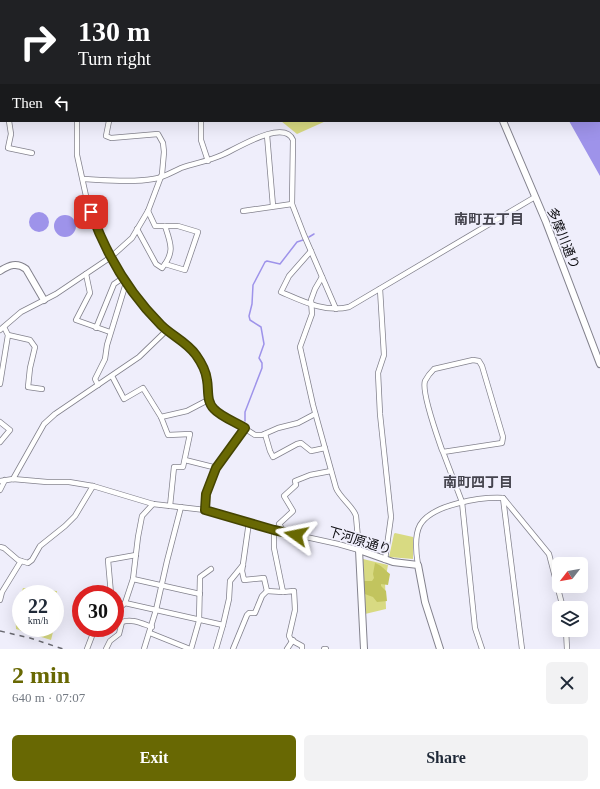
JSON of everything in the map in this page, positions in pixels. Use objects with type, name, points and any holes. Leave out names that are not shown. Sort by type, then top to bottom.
[{"type":"street","points":[[9,122],[11,134],[8,148],[32,153]]},
{"type":"street","points":[[77,122],[77,155],[97,230],[126,283],[140,301],[167,330],[191,348],[197,357],[207,378],[208,400],[212,408],[255,435],[262,435],[278,428],[298,423],[315,414]]},
{"type":"street","points":[[42,389],[28,387],[30,368],[35,347],[30,340],[8,335],[2,328],[22,312],[44,300],[111,257],[132,238],[148,211],[162,174],[164,152],[163,142],[158,134],[111,138],[106,136],[109,122]]},
{"type":"street","points":[[201,122],[201,140],[208,161]]},
{"type":"street","name":"多摩川通り","points":[[503,122],[559,254],[600,364]]},
{"type":"street","points":[[83,179],[144,180],[160,178],[180,169],[208,161],[241,145],[267,135],[282,132],[289,134],[292,138],[294,149],[292,204],[336,309]]},
{"type":"street","points":[[267,135],[273,206]]},
{"type":"street","points":[[311,251],[289,276],[281,292],[312,304],[336,309],[349,307],[535,197]]},
{"type":"street","points":[[243,211],[292,204]]},
{"type":"street","points":[[148,211],[155,226],[178,226],[198,232],[186,270],[165,264]]},
{"type":"street","points":[[138,229],[156,264],[162,268],[171,250],[171,244],[165,226]]},
{"type":"street","points":[[0,270],[16,264],[26,269],[44,300]]},
{"type":"street","points":[[86,274],[90,294],[76,320],[110,332]]},
{"type":"street","points":[[322,277],[311,300],[312,314],[300,347],[315,414],[331,471],[338,492],[355,512],[359,550],[364,649]]},
{"type":"street","points":[[96,328],[114,284],[123,278]]},
{"type":"street","points":[[98,385],[95,379],[105,359],[110,332],[126,283]]},
{"type":"street","points":[[380,289],[384,355],[378,373],[380,414],[391,517],[385,560]]},
{"type":"street","points":[[13,479],[44,424],[55,414],[139,357],[167,330]]},
{"type":"street","points":[[0,384],[8,335]]},
{"type":"street","points":[[443,452],[502,443],[503,437],[482,366],[479,362],[474,360],[434,369],[424,382],[434,428],[443,452],[462,502],[475,628],[482,649]]},
{"type":"street","points":[[112,376],[124,399],[143,388],[161,417],[168,435],[190,434],[183,467],[174,467],[170,506]]},
{"type":"street","points":[[161,417],[188,411],[208,400]]},
{"type":"street","points":[[0,422],[10,430],[0,442]]},
{"type":"street","points":[[205,510],[206,494],[216,468],[245,428]]},
{"type":"street","points":[[265,434],[273,457],[301,443],[311,451],[325,448]]},
{"type":"street","points":[[185,460],[216,468]]},
{"type":"street","points":[[284,532],[279,524],[293,511],[284,496],[296,485],[295,481],[310,475],[331,471]]},
{"type":"street","name":"下河原通り","points":[[0,481],[13,479],[47,482],[70,482],[93,486],[152,504],[205,510],[274,530],[338,544],[385,560],[418,565]]},
{"type":"street","points":[[0,490],[6,480]]},
{"type":"street","points":[[0,547],[4,548],[21,561],[28,563],[32,560],[40,546],[75,516],[93,486]]},
{"type":"street","points":[[440,649],[425,602],[418,565],[417,538],[419,528],[423,521],[431,514],[456,503],[503,498]]},
{"type":"street","points":[[503,498],[549,554],[561,601]]},
{"type":"street","points":[[503,498],[522,649]]},
{"type":"street","points":[[152,504],[142,516],[133,579],[125,603],[199,621],[223,625]]},
{"type":"street","points":[[144,649],[152,627],[162,586],[166,561],[181,507]]},
{"type":"street","points":[[249,522],[242,572],[244,580],[264,578],[267,591]]},
{"type":"street","points":[[274,530],[274,548],[284,592]]},
{"type":"street","points":[[110,585],[108,560],[136,555]]},
{"type":"street","points":[[0,600],[2,592],[21,561]]},
{"type":"street","points":[[216,649],[229,599],[230,581],[243,565]]},
{"type":"street","points":[[150,633],[190,649],[199,621],[200,577],[211,569]]},
{"type":"street","points":[[133,579],[200,594]]},
{"type":"street","points":[[233,649],[247,615],[255,613],[262,596],[267,591],[294,591],[295,610],[289,636],[292,640],[302,646],[302,649]]},
{"type":"street","points":[[106,649],[110,641],[119,634],[122,622],[126,620],[152,627]]},
{"type":"street","points":[[87,649],[91,637]]},
{"type":"street","points":[[566,637],[567,649]]},
{"type":"street","points":[[287,649],[292,640]]},
{"type":"green space","points":[[282,122],[324,122],[297,134]]},
{"type":"green space","points":[[395,533],[413,537],[413,559],[389,557]]},
{"type":"green space","points":[[363,559],[388,565],[385,582],[386,609],[365,614]]},
{"type":"green space","points":[[41,637],[52,637],[51,640]]},
{"type":"shaded area","points":[[570,122],[600,122],[600,176]]},
{"type":"shaded area","points":[[35,212],[43,212],[49,218],[49,226],[43,232],[35,232],[29,226],[29,218]]},
{"type":"shaded area","points":[[65,215],[69,216],[75,222],[75,230],[69,236],[65,237],[61,236],[55,230],[54,226],[55,222],[61,216]]},
{"type":"shaded area","points":[[375,563],[390,574],[388,585],[381,584],[386,591],[387,601],[377,602],[373,597],[362,593],[363,581],[372,581],[374,578],[373,574]]},
{"type":"waterway","points":[[309,237],[314,234]]},
{"type":"waterway","points":[[245,421],[245,412],[262,368],[262,363],[259,358],[264,344],[261,327],[250,320],[249,316],[252,304],[253,285],[265,262],[267,261],[280,264],[297,242],[303,240]]},
{"type":"railway","points":[[0,631],[30,638],[63,649]]},
{"type":"district","name":"南町五丁目","points":[[489,219]]},
{"type":"district","name":"南町四丁目","points":[[478,482]]},
{"type":"route","points":[[91,212],[104,245],[126,283],[162,326],[191,348],[197,357],[207,378],[208,400],[212,408],[245,428],[216,468],[206,494],[205,510],[296,535]]}]
